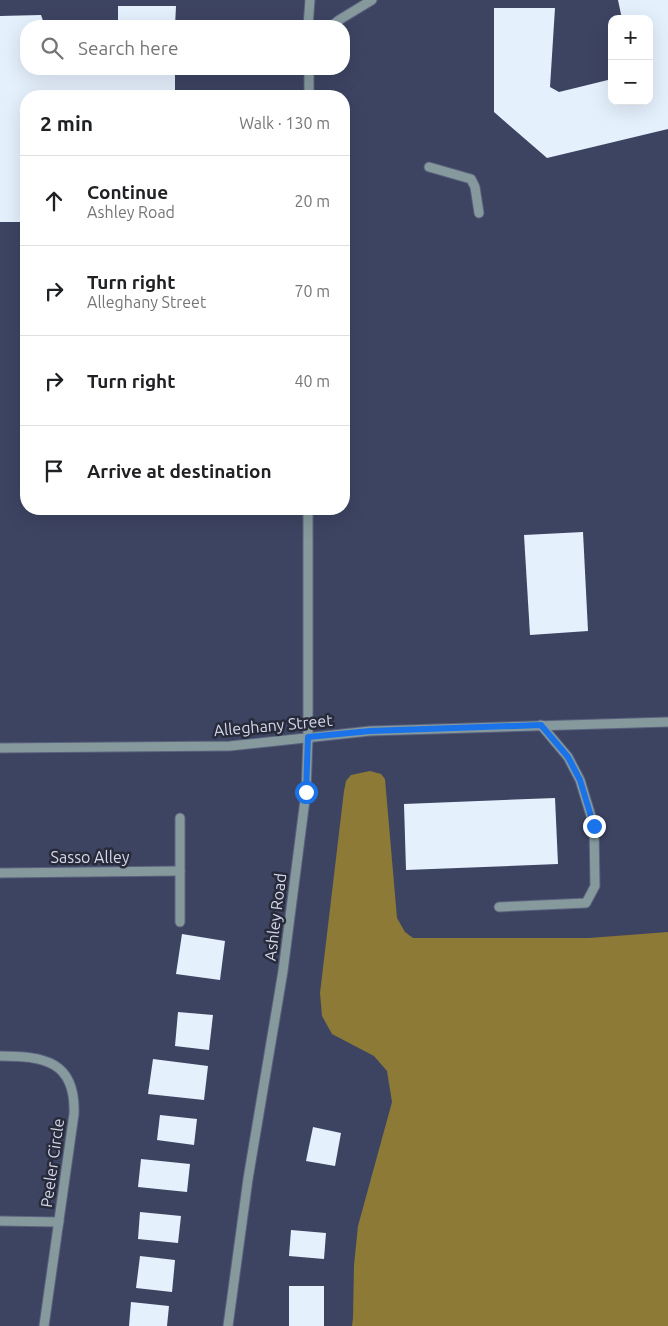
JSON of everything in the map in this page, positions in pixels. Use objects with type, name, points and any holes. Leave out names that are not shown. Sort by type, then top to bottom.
[{"type":"street","points":[[308,20],[310,0]]},
{"type":"street","points":[[339,20],[372,0]]},
{"type":"street","points":[[308,75],[309,90]]},
{"type":"street","points":[[429,167],[471,179],[475,187],[479,214]]},
{"type":"street","name":"Ashley Road","points":[[228,1326],[248,1180],[283,972],[306,792],[308,737],[308,515]]},
{"type":"street","name":"Alleghany Street","points":[[0,748],[230,746],[370,731],[668,722]]},
{"type":"street","points":[[499,907],[586,903],[595,886],[594,826],[580,780],[568,757],[541,725]]},
{"type":"street","points":[[180,818],[180,922]]},
{"type":"street","name":"Sasso Alley","points":[[0,873],[180,871]]},
{"type":"street","name":"Peeler Circle","points":[[0,1056],[26,1056],[41,1058],[49,1062],[61,1071],[70,1084],[74,1099],[74,1114],[44,1326]]},
{"type":"street","points":[[0,1221],[58,1222]]},
{"type":"shaded area","points":[[370,771],[381,774],[385,779],[397,918],[405,932],[413,938],[589,938],[668,932],[668,1326],[352,1326],[354,1265],[358,1226],[392,1102],[387,1071],[374,1056],[332,1034],[322,1016],[320,993],[346,781],[351,775]]},
{"type":"building","points":[[618,0],[668,0],[668,129],[547,158],[494,112],[494,8],[555,8],[550,87],[559,92],[608,80],[608,105],[653,105],[653,15],[621,15]]},
{"type":"building","points":[[118,6],[176,6],[175,20],[118,20]]},
{"type":"building","points":[[41,15],[43,20],[20,20],[20,75],[175,75],[175,90],[20,90],[20,222],[0,222],[0,16]]},
{"type":"building","points":[[583,532],[588,631],[530,635],[524,535]]},
{"type":"building","points":[[555,798],[558,864],[406,870],[404,804]]},
{"type":"building","points":[[182,934],[225,941],[220,980],[176,974]]},
{"type":"building","points":[[178,1012],[213,1015],[209,1050],[175,1046]]},
{"type":"building","points":[[153,1059],[208,1066],[204,1100],[148,1094]]},
{"type":"building","points":[[160,1115],[197,1119],[194,1145],[157,1140]]},
{"type":"building","points":[[313,1127],[341,1133],[335,1166],[306,1161]]},
{"type":"building","points":[[141,1159],[190,1164],[187,1192],[138,1187]]},
{"type":"building","points":[[140,1212],[181,1216],[178,1243],[138,1239]]},
{"type":"building","points":[[291,1230],[326,1233],[324,1259],[289,1256]]},
{"type":"building","points":[[140,1256],[175,1260],[172,1292],[136,1288]]},
{"type":"building","points":[[289,1286],[324,1286],[324,1326],[289,1326]]},
{"type":"building","points":[[131,1302],[169,1306],[167,1326],[129,1326]]},
{"type":"route","points":[[306,792],[308,737],[370,731],[541,725],[568,757],[580,780],[594,826]]}]
